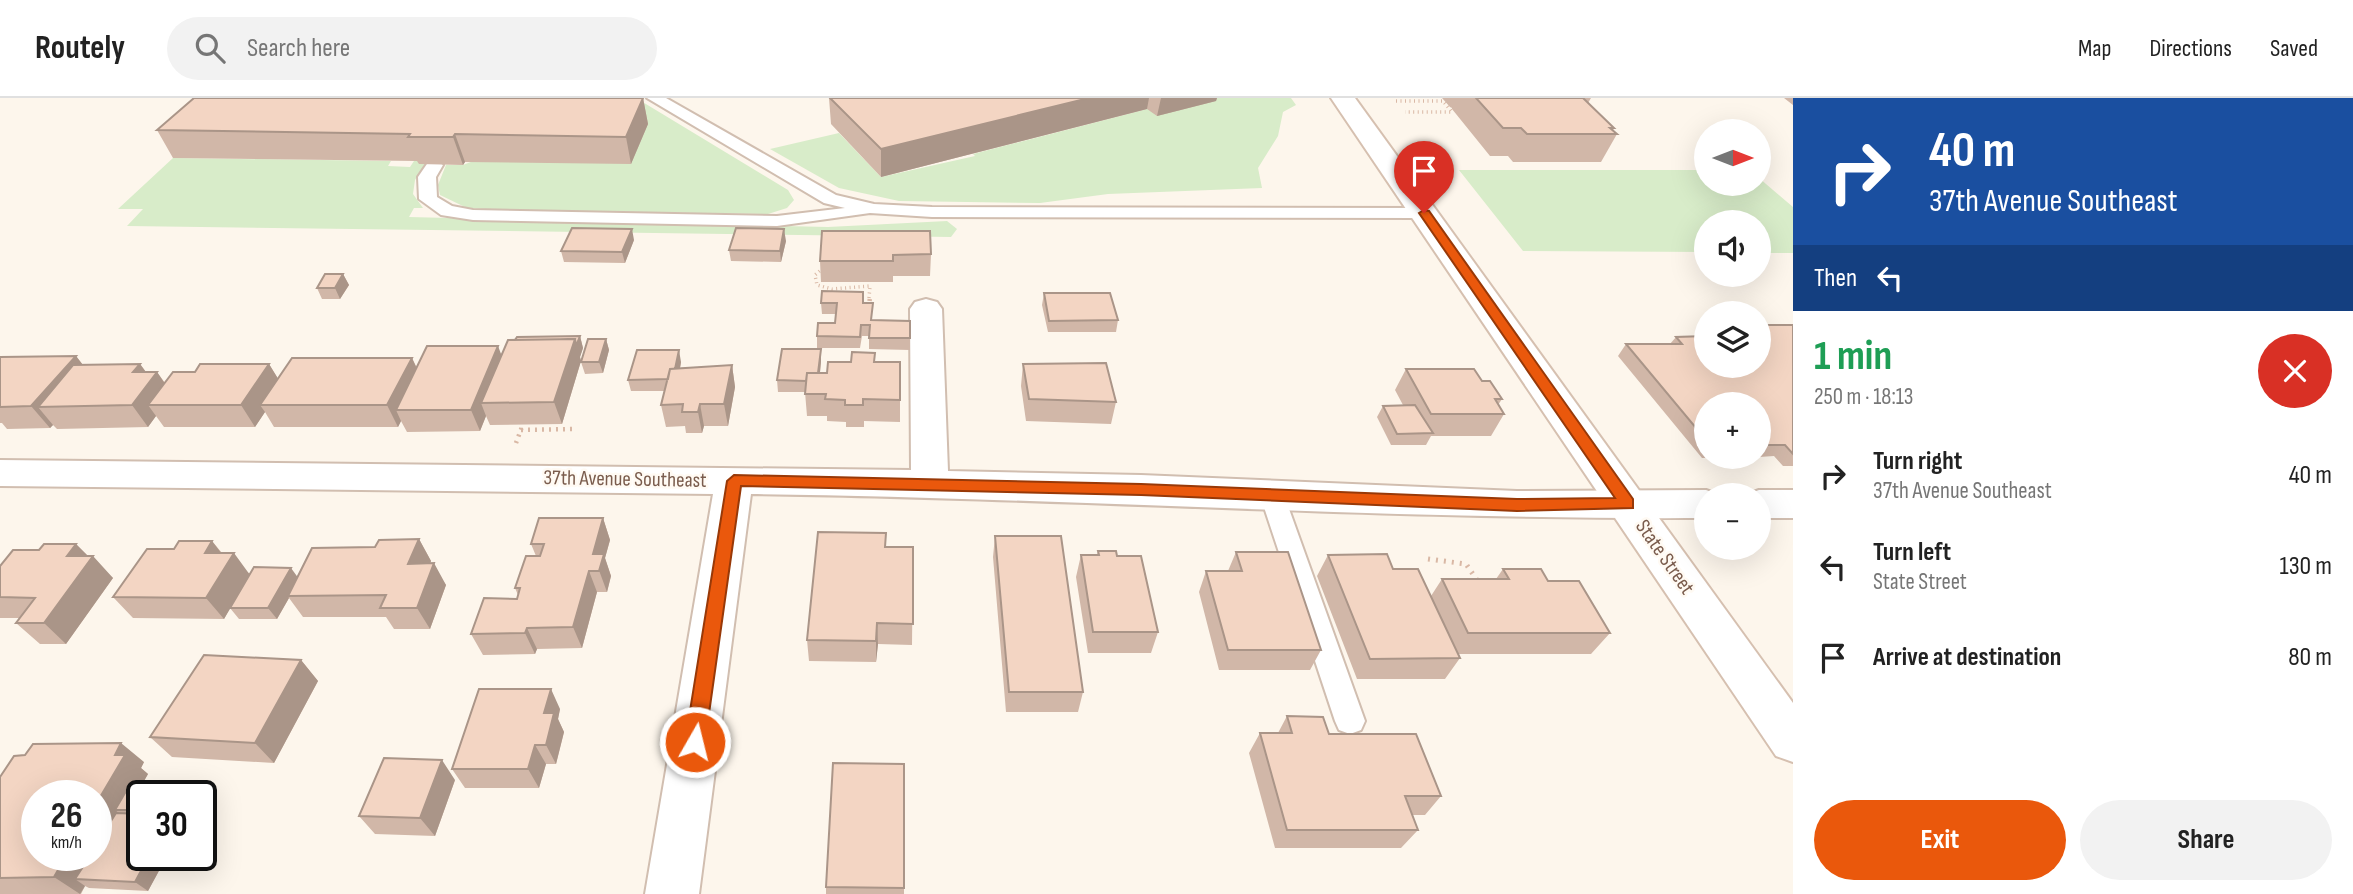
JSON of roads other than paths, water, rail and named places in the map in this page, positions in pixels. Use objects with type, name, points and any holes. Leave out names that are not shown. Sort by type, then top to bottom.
[{"type":"street","name":"State Street","points":[[1343,98],[1793,741]]},
{"type":"street","points":[[926,309],[930,484]]},
{"type":"street","name":"37th Avenue Southeast","points":[[0,473],[930,484],[1517,505],[1694,504]]},
{"type":"street","points":[[672,894],[734,481]]},
{"type":"street","points":[[1771,504],[1793,504]]},
{"type":"lane","points":[[655,98],[830,199],[874,209],[932,212],[1424,213]]},
{"type":"lane","points":[[435,165],[427,177],[428,200],[447,211],[473,215],[777,221],[827,217],[874,209]]},
{"type":"lane","points":[[1272,495],[1350,721]]}]
